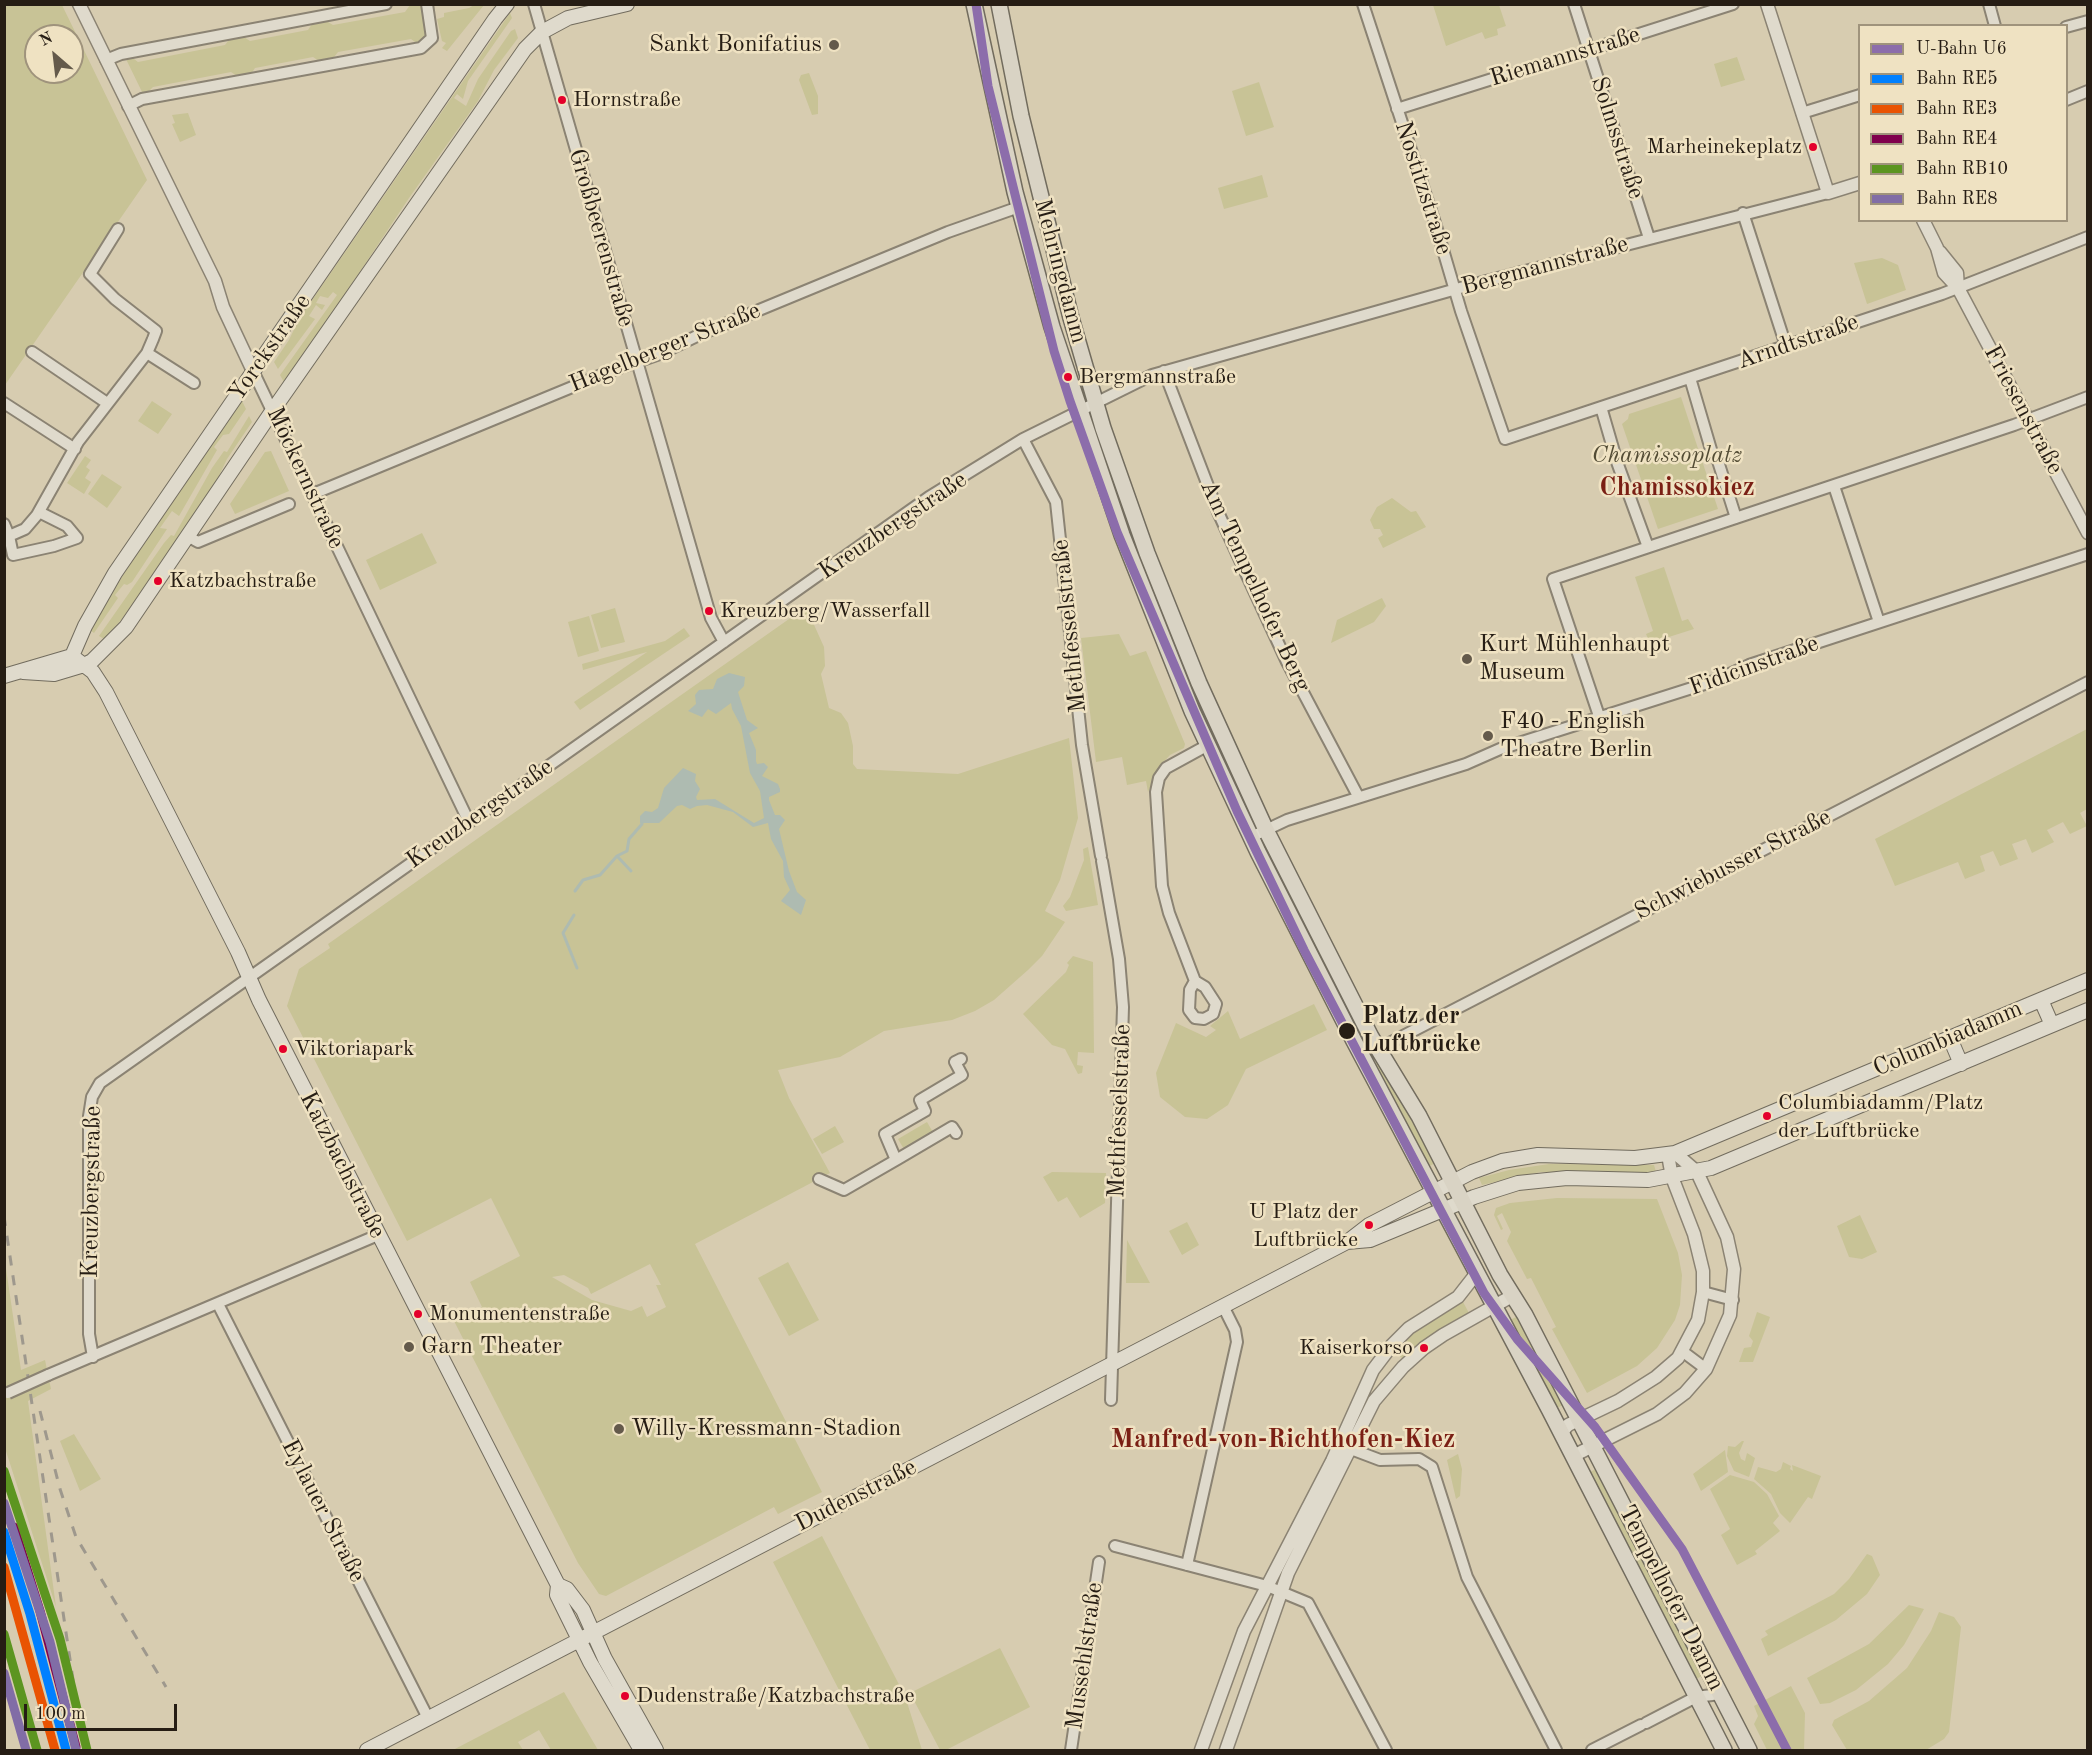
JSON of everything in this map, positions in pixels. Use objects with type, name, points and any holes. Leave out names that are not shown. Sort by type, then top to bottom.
[{"type":"main road","name":"Yorckstraße","points":[[4,676],[72,656],[85,626],[115,573],[507,4]]},
{"type":"main road","name":"Yorckstraße","points":[[23,672],[54,674],[92,661],[126,627],[273,410],[516,62],[542,32],[568,18],[627,4]]},
{"type":"main road","name":"Mehringdamm","points":[[974,4],[1019,207],[1052,327],[1079,410],[1152,614],[1208,745],[1251,837],[1431,1191]]},
{"type":"main road","name":"Mehringdamm","points":[[999,4],[1023,128],[1095,401],[1131,512],[1175,627],[1266,830],[1378,1049],[1419,1116],[1452,1181]]},
{"type":"main road","name":"Katzbachstraße","points":[[72,656],[98,678],[106,692],[378,1235],[558,1585],[557,1595],[579,1640],[631,1722]]},
{"type":"main road","name":"Columbiadamm","points":[[1672,1154],[2088,980]]},
{"type":"main road","points":[[2041,1000],[2052,1025]]},
{"type":"main road","name":"Columbiadamm","points":[[1697,1172],[1754,1152],[2088,1010]]},
{"type":"main road","points":[[2011,1012],[2022,1038]]},
{"type":"main road","points":[[1950,1038],[1960,1064]]},
{"type":"main road","points":[[1364,1056],[1378,1049]]},
{"type":"main road","points":[[1431,1191],[1502,1161],[1538,1155],[1635,1158],[1672,1154]]},
{"type":"main road","points":[[1442,1210],[1496,1188],[1539,1179],[1624,1181],[1672,1177],[1697,1172]]},
{"type":"main road","name":"Tempelhofer Damm","points":[[1452,1181],[1579,1419],[1749,1750]]},
{"type":"main road","name":"Dudenstraße","points":[[367,1750],[1347,1242],[1368,1225],[1431,1191]]},
{"type":"main road","name":"Tempelhofer Damm","points":[[1431,1191],[1561,1433],[1724,1750]]},
{"type":"main road","name":"Dudenstraße","points":[[1347,1242],[1370,1240],[1442,1210]]},
{"type":"main road","name":"Katzbachstraße","points":[[558,1585],[567,1589],[583,1610],[631,1722]]},
{"type":"main road","points":[[631,1722],[640,1750]]},
{"type":"main road","points":[[631,1722],[656,1750]]},
{"type":"street","name":"Möckernstraße","points":[[79,4],[215,281],[224,307],[253,371],[469,822]]},
{"type":"street","points":[[106,60],[121,54],[386,4]]},
{"type":"street","points":[[128,106],[142,99],[421,48],[432,38],[427,4]]},
{"type":"street","name":"Großbeerenstraße","points":[[534,4],[711,618],[724,642]]},
{"type":"street","name":"Nostitzstraße","points":[[1363,4],[1505,439]]},
{"type":"street","name":"Solmsstraße","points":[[1574,4],[1649,238]]},
{"type":"street","name":"Riemannstraße","points":[[1397,109],[1733,4]]},
{"type":"street","points":[[1767,4],[1828,193]]},
{"type":"street","points":[[1989,4],[1994,24]]},
{"type":"street","points":[[2068,27],[2088,21]]},
{"type":"street","points":[[2068,100],[2088,91]]},
{"type":"street","points":[[1802,113],[1858,96]]},
{"type":"street","name":"Bergmannstraße","points":[[1095,401],[1164,370],[1858,184]]},
{"type":"street","name":"Hagelberger Straße","points":[[313,494],[948,232],[1019,207]]},
{"type":"street","points":[[1743,213],[1786,346]]},
{"type":"street","name":"Friesenstraße","points":[[1924,222],[1937,248],[1947,278],[1958,288],[2088,533]]},
{"type":"street","points":[[9,536],[25,529],[39,512],[75,449],[107,403],[147,353],[156,331],[115,299],[90,274],[118,229]]},
{"type":"street","name":"Arndtstraße","points":[[1505,439],[1958,288],[2088,237]]},
{"type":"street","points":[[32,352],[107,403]]},
{"type":"street","points":[[147,353],[194,383]]},
{"type":"street","name":"Am Tempelhofer Berg","points":[[1164,370],[1234,548],[1287,662],[1358,796]]},
{"type":"street","points":[[1690,378],[1706,426],[1709,443],[1717,458],[1737,518]]},
{"type":"street","points":[[1599,716],[1553,579],[1834,486],[2028,420],[2088,397]]},
{"type":"street","name":"Kreuzbergstraße","points":[[93,1357],[89,1334],[89,1116],[92,1097],[100,1083],[929,497],[1023,439],[1095,401]]},
{"type":"street","points":[[4,403],[75,449]]},
{"type":"street","points":[[1601,407],[1617,462],[1648,547]]},
{"type":"street","name":"Methfesselstraße","points":[[1023,439],[1056,502],[1083,745],[1118,948],[1123,1007],[1112,1363]]},
{"type":"street","points":[[1834,486],[1879,622]]},
{"type":"street","points":[[189,537],[198,542],[289,504]]},
{"type":"street","points":[[4,524],[13,555],[54,546],[77,538],[67,526],[39,512]]},
{"type":"street","name":"Fidicinstraße","points":[[1251,837],[1286,820],[1466,764],[1486,754],[1714,681],[1749,666],[2088,554]]},
{"type":"street","name":"Schwiebusser Straße","points":[[1378,1049],[2088,682]]},
{"type":"street","points":[[1195,981],[1162,886],[1156,792],[1159,778],[1166,768],[1208,745]]},
{"type":"street","points":[[896,1160],[885,1134],[925,1111],[920,1100],[962,1075],[955,1062],[962,1059]]},
{"type":"street","points":[[819,1179],[844,1190],[952,1127],[956,1133]]},
{"type":"street","points":[[1573,1456],[1668,1407],[1692,1386],[1706,1369],[1721,1339],[1733,1300],[1734,1269],[1727,1237],[1697,1172],[1672,1154]]},
{"type":"street","points":[[1561,1433],[1579,1419],[1645,1385],[1677,1358],[1698,1320],[1703,1292],[1700,1254],[1672,1177],[1672,1154]]},
{"type":"street","points":[[4,1394],[378,1235]]},
{"type":"street","points":[[1226,1750],[1288,1573],[1344,1447],[1373,1370],[1387,1351],[1409,1329],[1458,1297],[1476,1274]]},
{"type":"street","points":[[1703,1292],[1733,1300]]},
{"type":"street","points":[[1201,1750],[1232,1659],[1267,1586],[1344,1447],[1374,1401],[1403,1366],[1443,1335],[1512,1296]]},
{"type":"street","name":"Eylauer Straße","points":[[218,1304],[428,1718]]},
{"type":"street","points":[[1187,1565],[1237,1342],[1235,1330],[1223,1306]]},
{"type":"street","points":[[1387,1351],[1403,1366]]},
{"type":"street","points":[[1682,1351],[1706,1369]]},
{"type":"street","points":[[1111,1400],[1112,1363]]},
{"type":"street","points":[[1344,1447],[1380,1460],[1419,1459],[1432,1467],[1467,1577],[1556,1750]]},
{"type":"street","points":[[1115,1546],[1267,1586],[1312,1607],[1386,1750]]},
{"type":"street","name":"Mussehlstraße","points":[[1071,1750],[1099,1562]]},
{"type":"street","points":[[1592,1750],[1696,1697],[1720,1694]]},
{"type":"green space","points":[[4,5],[62,5],[71,24],[24,24],[24,84],[84,84],[84,50],[147,180],[5,385]]},
{"type":"green space","points":[[410,5],[419,5],[423,8],[428,37],[419,45],[411,39],[338,52],[331,61],[322,63],[313,57],[255,68],[249,77],[240,78],[231,72],[153,87],[144,96],[125,57],[130,56],[138,62],[225,45],[232,36],[241,35],[250,41],[308,30],[314,21],[323,19],[333,25],[405,12]]},
{"type":"green space","points":[[474,5],[484,5],[447,51],[442,48],[446,43],[442,41],[437,19],[444,17],[444,13]]},
{"type":"green space","points":[[1433,5],[1499,5],[1506,26],[1497,29],[1498,35],[1485,39],[1482,32],[1446,46]]},
{"type":"green space","points":[[510,13],[512,18],[468,81],[463,99],[457,94],[454,98],[466,106],[478,79],[511,31],[515,29],[518,38],[494,70],[478,101],[409,198],[285,384],[280,375],[337,295],[333,292],[328,298],[320,296],[316,303],[325,305],[322,310],[316,305],[309,316],[315,319],[278,369],[274,362],[289,340],[299,319]]},
{"type":"green space","points":[[1737,57],[1745,80],[1721,87],[1714,64]]},
{"type":"green space","points":[[809,73],[818,96],[818,114],[812,115],[799,80],[801,75]]},
{"type":"green space","points":[[1259,82],[1274,127],[1246,136],[1232,91]]},
{"type":"green space","points":[[188,113],[196,135],[180,142],[172,124],[175,123],[172,115]]},
{"type":"green space","points":[[1262,175],[1268,197],[1224,209],[1218,188]]},
{"type":"green space","points":[[1882,258],[1898,265],[1906,290],[1867,304],[1854,263]]},
{"type":"green space","name":"Chamissoplatz","points":[[1681,397],[1718,509],[1658,529],[1622,424],[1628,419],[1629,414]]},
{"type":"green space","points":[[152,401],[172,414],[158,434],[138,421]]},
{"type":"green space","points":[[242,401],[246,409],[229,434],[223,435],[214,447],[217,450],[179,516],[172,511],[160,528],[167,529],[132,582],[124,584],[115,595],[118,598],[94,633],[90,630],[125,572]]},
{"type":"green space","points":[[249,416],[252,422],[227,459],[216,482],[122,619],[104,639],[99,636],[164,543],[171,535],[174,536],[212,468],[224,451],[227,452]]},
{"type":"green space","points":[[271,451],[289,491],[235,514],[230,504],[265,452]]},
{"type":"green space","points":[[85,456],[91,460],[86,467],[90,470],[85,478],[91,482],[84,494],[67,483]]},
{"type":"green space","points":[[1107,471],[1256,821],[1254,822],[1218,755],[1137,559]]},
{"type":"green space","points":[[102,474],[122,487],[107,508],[88,494]]},
{"type":"green space","points":[[1392,498],[1411,512],[1416,511],[1426,527],[1383,548],[1378,538],[1383,535],[1380,529],[1374,529],[1370,520],[1377,507]]},
{"type":"green space","points":[[422,533],[437,563],[380,590],[366,560]]},
{"type":"green space","points":[[1664,567],[1682,621],[1688,619],[1694,629],[1650,643],[1646,634],[1653,631],[1635,577]]},
{"type":"green space","points":[[1382,598],[1386,606],[1374,622],[1331,643],[1337,620]]},
{"type":"green space","name":"Viktoriapark","points":[[806,607],[824,647],[825,666],[821,674],[829,708],[841,713],[848,723],[853,746],[853,764],[857,769],[958,774],[1069,738],[1078,818],[1060,880],[1045,911],[1065,922],[1042,956],[994,1000],[975,1011],[952,1020],[884,1031],[840,1057],[778,1070],[789,1098],[830,1173],[695,1244],[822,1492],[778,1514],[774,1507],[606,1596],[599,1594],[578,1563],[454,1321],[482,1307],[470,1282],[520,1256],[491,1198],[407,1241],[287,1006],[299,969],[330,948],[328,944]],"holes":[[[650,1264],[661,1285],[656,1285],[666,1307],[647,1317],[642,1306],[631,1311],[592,1300],[552,1277],[564,1275],[588,1288],[591,1294]]]},
{"type":"green space","points":[[615,608],[625,642],[601,648],[591,615]]},
{"type":"green space","points":[[589,616],[599,651],[578,657],[568,622]]},
{"type":"green space","points":[[684,628],[690,636],[580,710],[574,702],[647,652],[583,670],[582,664],[665,641]]},
{"type":"green space","points":[[1119,634],[1130,656],[1146,651],[1185,744],[1184,748],[1170,755],[1160,766],[1148,792],[1146,781],[1127,785],[1122,757],[1096,762],[1081,638]]},
{"type":"green space","points":[[2087,729],[2087,809],[2080,813],[2087,826],[2070,834],[2063,822],[2047,830],[2054,842],[2032,853],[2026,839],[2012,844],[2018,859],[2000,866],[1993,851],[1980,856],[1985,871],[1965,879],[1958,862],[1895,886],[1875,839]]},
{"type":"green space","points":[[1088,847],[1098,905],[1066,911],[1063,906],[1070,897],[1084,860],[1083,849]]},
{"type":"green space","points":[[1270,849],[1365,1036],[1362,1038],[1342,998],[1331,984],[1263,852]]},
{"type":"green space","points":[[1073,956],[1093,962],[1094,1053],[1078,1052],[1077,1065],[1083,1066],[1082,1073],[1078,1074],[1065,1049],[1052,1045],[1023,1014],[1066,972],[1069,965],[1067,963]]},
{"type":"green space","points":[[1314,1004],[1327,1030],[1246,1069],[1228,1105],[1207,1119],[1185,1117],[1160,1097],[1156,1073],[1176,1023],[1206,1037],[1216,1030],[1210,1026],[1228,1011],[1240,1039]]},
{"type":"green space","points":[[1379,1062],[1435,1163],[1428,1167],[1375,1064]]},
{"type":"green space","points":[[927,1122],[934,1134],[905,1151],[898,1139]]},
{"type":"green space","points":[[835,1126],[844,1142],[822,1154],[813,1139]]},
{"type":"green space","points":[[1549,1164],[1654,1165],[1656,1172],[1540,1172],[1482,1185],[1479,1178],[1509,1170]]},
{"type":"green space","points":[[1052,1172],[1106,1173],[1105,1203],[1080,1218],[1067,1197],[1058,1202],[1043,1177]]},
{"type":"green space","points":[[1557,1198],[1657,1199],[1678,1253],[1682,1275],[1680,1305],[1675,1320],[1657,1348],[1637,1366],[1587,1393],[1552,1329],[1556,1327],[1531,1278],[1527,1279],[1507,1241],[1511,1232],[1502,1213],[1497,1216],[1503,1229],[1501,1230],[1494,1215],[1496,1208],[1510,1203]]},
{"type":"green space","points":[[1860,1215],[1877,1252],[1862,1259],[1849,1257],[1837,1226]]},
{"type":"green space","points":[[1187,1222],[1199,1245],[1182,1255],[1169,1231]]},
{"type":"green space","points":[[1127,1240],[1150,1283],[1126,1283]]},
{"type":"green space","points":[[4,1255],[21,1370],[45,1360],[51,1389],[28,1401],[56,1607],[5,1448]]},
{"type":"green space","points":[[788,1262],[819,1320],[789,1336],[758,1278]]},
{"type":"green space","points":[[1463,1302],[1469,1313],[1434,1333],[1403,1359],[1395,1352],[1412,1333]]},
{"type":"green space","points":[[1757,1312],[1770,1317],[1769,1320],[1753,1362],[1739,1362],[1744,1348],[1751,1347],[1753,1341],[1749,1336]]},
{"type":"green space","points":[[1518,1316],[1565,1404],[1555,1409],[1508,1321]]},
{"type":"green space","points":[[74,1434],[101,1479],[80,1491],[60,1441]]},
{"type":"green space","points":[[1744,1441],[1739,1453],[1741,1459],[1745,1461],[1747,1453],[1755,1458],[1749,1477],[1734,1471],[1727,1456],[1728,1446],[1735,1447]]},
{"type":"green space","points":[[1725,1450],[1728,1472],[1701,1491],[1693,1474]]},
{"type":"green space","points":[[1458,1454],[1462,1469],[1460,1496],[1456,1499],[1447,1460]]},
{"type":"green space","points":[[1783,1462],[1791,1466],[1790,1469],[1793,1471],[1792,1465],[1821,1476],[1812,1499],[1808,1497],[1790,1523],[1780,1513],[1771,1494],[1754,1479],[1758,1467],[1776,1472],[1781,1469]]},
{"type":"green space","points":[[1598,1468],[1704,1675],[1694,1680],[1588,1473]]},
{"type":"green space","points":[[1730,1475],[1754,1482],[1767,1494],[1779,1516],[1773,1523],[1780,1531],[1755,1551],[1757,1554],[1737,1565],[1721,1535],[1730,1529],[1710,1489]]},
{"type":"green space","points":[[822,1536],[905,1696],[922,1750],[870,1750],[773,1562]]},
{"type":"green space","points":[[1867,1554],[1872,1556],[1880,1575],[1867,1594],[1836,1620],[1768,1656],[1761,1639],[1768,1635],[1765,1631],[1834,1594],[1849,1579]]},
{"type":"green space","points":[[1909,1605],[1924,1609],[1904,1645],[1888,1664],[1856,1690],[1830,1703],[1820,1704],[1807,1678],[1869,1644]]},
{"type":"green space","points":[[1939,1612],[1954,1617],[1961,1627],[1949,1732],[1944,1739],[1926,1750],[1847,1750],[1832,1725],[1834,1720],[1869,1701],[1907,1668],[1931,1631]]},
{"type":"green space","points":[[1000,1648],[1030,1707],[946,1750],[940,1750],[910,1693]]},
{"type":"green space","points":[[1791,1686],[1805,1713],[1804,1750],[1767,1750],[1754,1724],[1758,1716],[1754,1706]]},
{"type":"green space","points":[[564,1692],[598,1750],[551,1750],[539,1730],[518,1742],[523,1750],[453,1750]]},
{"type":"shaded area","points":[[729,673],[745,677],[744,686],[738,692],[747,720],[758,728],[749,733],[756,750],[756,761],[757,764],[764,763],[768,767],[762,776],[778,784],[780,789],[780,792],[769,797],[769,800],[775,815],[780,815],[785,820],[779,829],[789,871],[797,892],[806,900],[801,915],[781,901],[790,890],[784,877],[783,861],[771,839],[768,823],[753,827],[733,812],[707,805],[690,809],[682,805],[677,806],[659,823],[640,823],[640,816],[645,811],[652,812],[658,808],[664,788],[683,768],[696,774],[695,781],[700,789],[697,800],[715,799],[754,823],[764,818],[760,791],[750,773],[741,726],[731,703],[716,714],[708,709],[702,717],[688,711],[696,704],[695,695],[699,690],[713,689],[717,679]]},
{"type":"waterway","points":[[575,891],[583,880],[600,875],[617,856],[627,851],[629,839],[642,824]]},
{"type":"waterway","points":[[617,856],[631,871]]},
{"type":"waterway","points":[[574,915],[563,933],[577,968]]},
{"type":"railway","points":[[4,1216],[78,1713]]},
{"type":"railway","points":[[40,1411],[60,1489],[76,1537],[166,1687]]},
{"type":"metro line","name":"U6","points":[[976,4],[988,86],[1054,351],[1070,401],[1117,532],[1237,811],[1304,950],[1484,1293],[1517,1339],[1595,1427],[1682,1549],[1787,1750]]},
{"type":"rail line","name":"RB10","points":[[4,1471],[60,1639],[87,1750]]},
{"type":"rail line","name":"RE8","points":[[4,1503],[50,1642],[76,1750]]},
{"type":"rail line","name":"RE4","points":[[14,1527],[40,1611],[76,1747]]},
{"type":"rail line","name":"RE5","points":[[4,1532],[30,1614],[66,1750]]},
{"type":"rail line","name":"RE3","points":[[4,1567],[55,1750]]},
{"type":"rail line","name":"RB10","points":[[4,1634],[37,1750]]},
{"type":"rail line","name":"RE8","points":[[4,1673],[26,1750]]},
{"type":"place","name":"Sankt Bonifatius","points":[[834,45]]},
{"type":"place","name":"Hornstraße","points":[[562,100]]},
{"type":"place","name":"Marheinekeplatz","points":[[1813,147]]},
{"type":"place","name":"Bergmannstraße","points":[[1068,377]]},
{"type":"place","name":"Katzbachstraße","points":[[158,581]]},
{"type":"place","name":"Kreuzberg/Wasserfall","points":[[709,611]]},
{"type":"place","name":"Kurt Mühlenhaupt Museum","points":[[1467,659]]},
{"type":"place","name":"F40 - English Theatre Berlin","points":[[1488,736]]},
{"type":"place","name":"Platz der Luftbrücke","points":[[1347,1031]]},
{"type":"place","name":"Viktoriapark","points":[[283,1049]]},
{"type":"place","name":"Columbiadamm/Platz der Luftbrücke","points":[[1767,1116]]},
{"type":"place","name":"U Platz der Luftbrücke","points":[[1369,1225]]},
{"type":"place","name":"Monumentenstraße","points":[[418,1314]]},
{"type":"place","name":"Garn Theater","points":[[409,1347]]},
{"type":"place","name":"Kaiserkorso","points":[[1424,1348]]},
{"type":"place","name":"Willy-Kressmann-Stadion","points":[[619,1429]]},
{"type":"place","name":"Dudenstraße/Katzbachstraße","points":[[625,1696]]},
{"type":"district","name":"Chamissokiez","points":[[1677,488]]},
{"type":"district","name":"Manfred-von-Richthofen-Kiez","points":[[1283,1440]]}]
